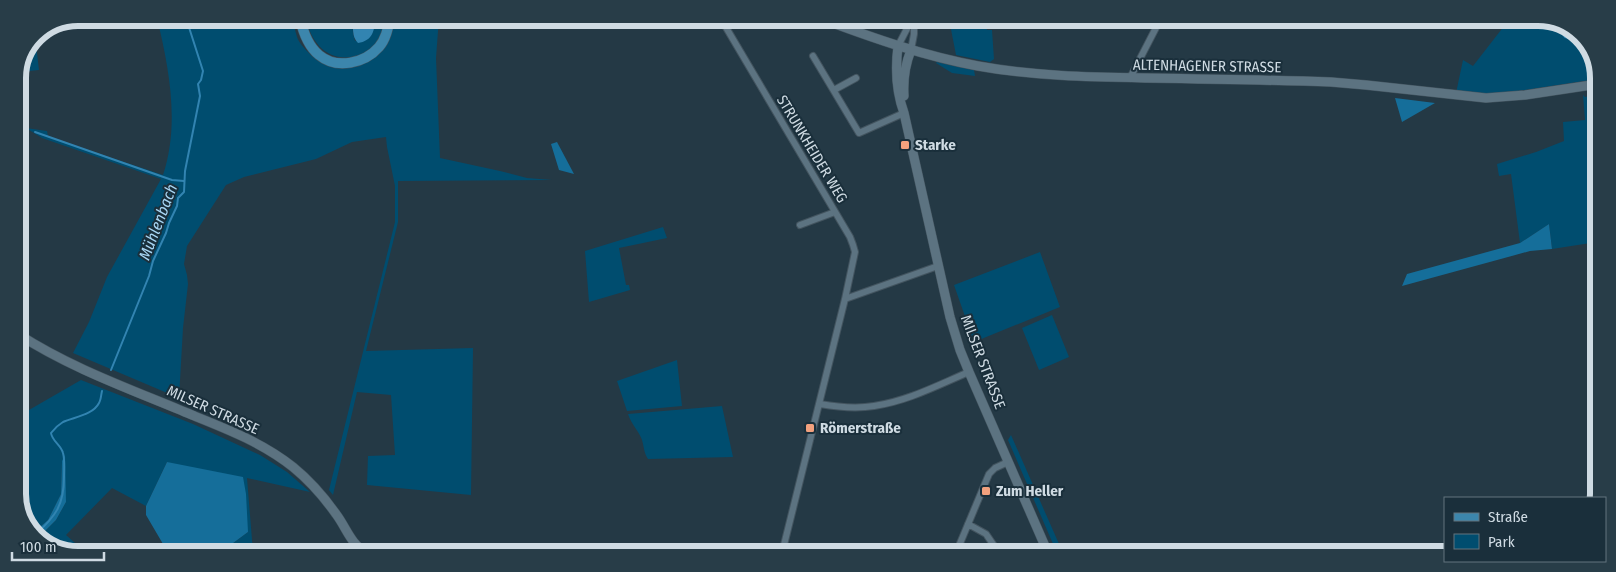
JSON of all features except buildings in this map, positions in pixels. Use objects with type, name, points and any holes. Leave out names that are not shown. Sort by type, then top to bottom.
[{"type":"main road","points":[[296,26],[300,39],[308,50],[326,64],[341,68]]},
{"type":"main road","points":[[302,26],[304,35],[320,56],[330,61],[343,63],[355,62],[368,56],[380,46],[388,26]]},
{"type":"main road","name":"ALTENHAGENER STRASSE","points":[[840,26],[911,50],[977,66],[1018,72],[1130,78],[1331,82],[1486,98],[1525,95],[1590,85]]},
{"type":"main road","name":"MILSER STRASSE","points":[[898,46],[898,96],[904,113],[950,317],[969,372],[1045,546]]},
{"type":"main road","name":"MILSER STRASSE","points":[[904,113],[904,73],[911,50]]},
{"type":"main road","name":"MILSER STRASSE","points":[[26,339],[61,359],[234,432],[271,452],[293,467],[313,485],[338,515],[356,546]]},
{"type":"street","name":"STRUNKHEIDER WEG","points":[[724,26],[854,245],[855,252],[845,299]]},
{"type":"street","points":[[898,46],[909,26]]},
{"type":"street","points":[[911,50],[913,26]]},
{"type":"street","points":[[1130,78],[1157,26]]},
{"type":"street","points":[[813,56],[859,133],[904,113]]},
{"type":"street","points":[[834,90],[856,78]]},
{"type":"street","points":[[800,224],[835,212]]},
{"type":"street","points":[[784,546],[845,299],[938,266]]},
{"type":"street","points":[[820,404],[858,407],[885,404],[911,396],[969,372]]},
{"type":"street","points":[[959,546],[989,474],[995,468],[1008,462]]},
{"type":"street","points":[[968,524],[986,534],[994,546]]},
{"type":"green space","points":[[159,26],[294,26],[298,39],[308,52],[326,64],[344,67],[353,66],[371,56],[388,39],[394,26],[438,26],[436,58],[440,158],[527,178],[552,180],[398,181],[398,222],[366,351],[473,348],[471,495],[367,485],[368,456],[395,455],[391,395],[357,392],[333,495],[329,490],[395,222],[395,186],[386,137],[352,142],[316,159],[244,177],[226,185],[187,246],[184,264],[188,284],[183,328],[179,398],[73,353],[89,322],[107,277],[161,179],[42,138],[26,128],[47,131],[48,136],[58,140],[163,175],[168,156],[172,116],[169,76]]},
{"type":"green space","points":[[308,26],[353,26],[355,41],[375,28],[375,26],[386,26],[383,35],[374,47],[362,54],[351,57],[333,55],[325,51],[318,45]]},
{"type":"green space","points":[[950,26],[987,26],[987,30],[992,30],[994,59],[990,62],[956,55]]},
{"type":"green space","points":[[1504,26],[1548,27],[1567,35],[1575,41],[1587,62],[1590,80],[1492,95],[1456,93],[1463,60],[1473,66]]},
{"type":"green space","points":[[36,47],[39,70],[27,71],[30,58]]},
{"type":"green space","points":[[937,62],[974,70],[975,76],[952,73]]},
{"type":"green space","points":[[1583,95],[1585,97],[1590,96],[1590,243],[1552,249],[1549,224],[1520,243],[1511,174],[1499,176],[1497,164],[1564,141],[1563,122],[1585,120]]},
{"type":"green space","points":[[663,227],[667,238],[619,248],[626,285],[629,285],[630,290],[589,302],[585,251]]},
{"type":"green space","points":[[1040,252],[1060,307],[974,342],[954,285]]},
{"type":"green space","points":[[1052,315],[1069,357],[1039,370],[1022,328]]},
{"type":"green space","points":[[677,360],[682,406],[627,411],[617,381]]},
{"type":"green space","points":[[81,380],[193,424],[260,455],[287,472],[310,492],[247,478],[253,546],[229,546],[248,532],[167,462],[146,506],[112,488],[66,535],[78,546],[62,543],[43,533],[56,520],[66,502],[62,461],[61,494],[48,520],[39,528],[27,504],[26,412]]},
{"type":"green space","points":[[722,406],[733,457],[648,459],[641,437],[628,414]]},
{"type":"green space","points":[[1011,435],[1060,546],[1054,546],[1008,440]]},
{"type":"shaded area","points":[[353,26],[374,26],[370,38],[363,42],[358,43]]},
{"type":"shaded area","points":[[1395,98],[1435,103],[1402,122]]},
{"type":"shaded area","points":[[557,142],[574,174],[559,170],[551,144]]},
{"type":"shaded area","points":[[1549,224],[1552,249],[1530,251],[1402,286],[1407,274],[1520,243]]},
{"type":"shaded area","points":[[65,455],[66,502],[56,520],[43,533],[39,528],[48,520],[61,494],[62,461]]},
{"type":"shaded area","points":[[167,462],[243,477],[248,532],[229,546],[169,546],[163,544],[146,515],[146,506]]},
{"type":"waterway","name":"Mühlenbach","points":[[111,370],[149,276],[153,261],[177,206],[178,198],[184,192],[185,171],[200,96],[198,84],[203,71],[189,26]]},
{"type":"waterway","points":[[1561,32],[1565,37],[1572,39]]},
{"type":"waterway","points":[[35,132],[172,180],[184,181]]},
{"type":"waterway","name":"Mühlenbach","points":[[40,530],[57,509],[64,487],[64,456],[51,433],[63,422],[83,415],[96,407],[100,402],[102,391]]},
{"type":"place","name":"Starke","points":[[905,145]]},
{"type":"place","name":"Römerstraße","points":[[810,428]]},
{"type":"place","name":"Zum Heller","points":[[986,491]]}]
